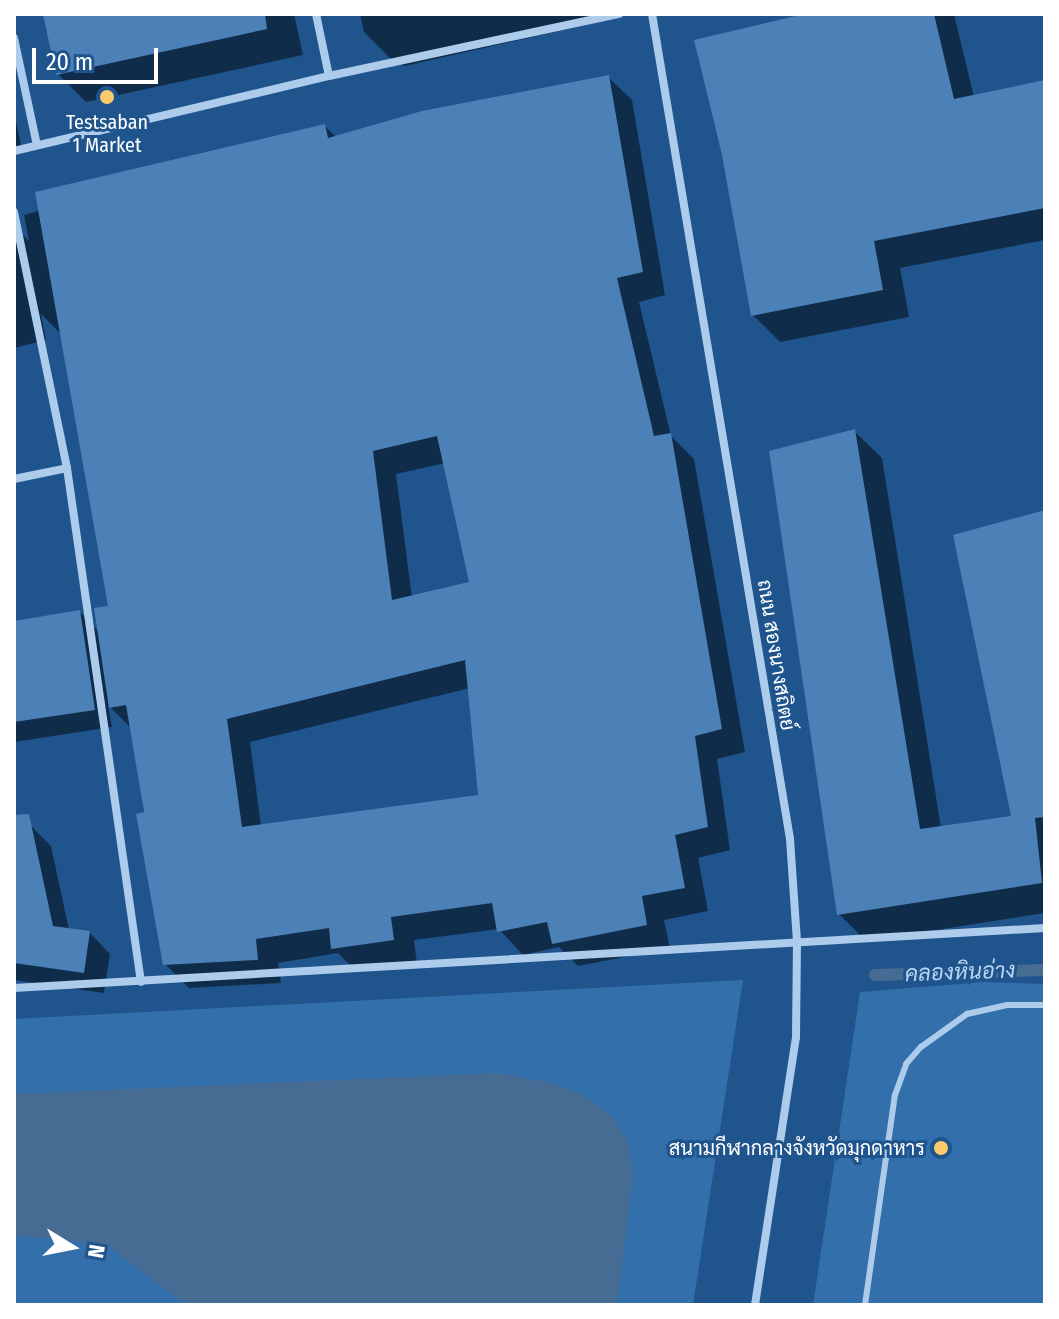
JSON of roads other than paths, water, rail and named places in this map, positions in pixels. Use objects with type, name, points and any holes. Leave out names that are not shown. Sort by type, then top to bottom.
[{"type":"street","points":[[316,14],[329,76]]},
{"type":"street","points":[[14,151],[329,76],[619,14]]},
{"type":"street","name":"ถนน สองนางสถิตย์","points":[[652,14],[790,839],[797,941],[796,1037],[755,1305]]},
{"type":"street","points":[[14,38],[37,145]]},
{"type":"street","points":[[14,212],[67,468],[141,982]]},
{"type":"street","points":[[14,479],[67,468]]},
{"type":"street","points":[[14,988],[1045,928]]},
{"type":"lane","points":[[865,1305],[895,1095],[906,1064],[921,1047],[967,1014],[1007,1005],[1045,1005]]},
{"type":"waterway","name":"คลองหินอ่าง","points":[[875,975],[1045,970]]},
{"type":"place","name":"Testsaban 1 Market","points":[[107,97]]},
{"type":"place","name":"สนามกีฬากลางจังหวัดมุกดาหาร","points":[[941,1148]]}]
